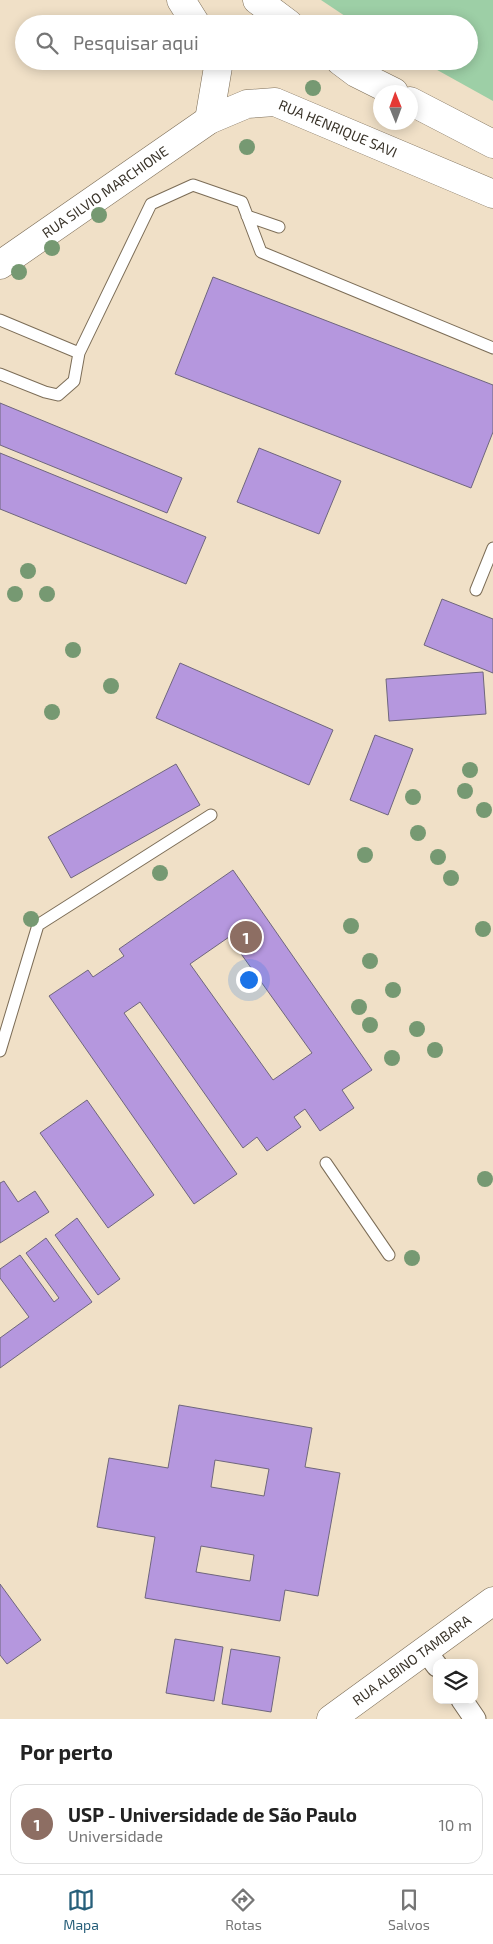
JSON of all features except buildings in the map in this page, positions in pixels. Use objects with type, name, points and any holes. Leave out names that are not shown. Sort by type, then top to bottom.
[{"type":"street","points":[[181,0],[190,15]]},
{"type":"street","points":[[257,0],[277,15]]},
{"type":"street","points":[[209,120],[217,70]]},
{"type":"street","points":[[352,70],[380,85]]},
{"type":"street","name":"RUA HENRIQUE SAVI","points":[[209,120],[247,104],[275,102],[493,194]]},
{"type":"street","points":[[418,105],[493,144]]},
{"type":"street","name":"RUA SILVIO MARCHIONE","points":[[0,265],[209,120]]},
{"type":"street","name":"RUA ALBINO TAMBARA","points":[[331,1719],[431,1658],[493,1601]]},
{"type":"street","points":[[465,1704],[475,1719]]},
{"type":"lane","points":[[0,374],[45,392],[58,395],[74,381],[79,353],[152,204],[193,185],[242,202],[261,252],[493,348]]},
{"type":"lane","points":[[247,216],[279,227]]},
{"type":"lane","points":[[0,320],[79,353]]},
{"type":"lane","points":[[476,590],[493,548]]},
{"type":"lane","points":[[0,1051],[38,925],[211,815]]},
{"type":"lane","points":[[326,1164],[389,1256]]},
{"type":"green space","points":[[321,0],[493,0],[493,101],[437,70],[478,70],[478,15],[344,15]]},
{"type":"place","name":"USP - Universidade de São Paulo","points":[[246,937]]}]
